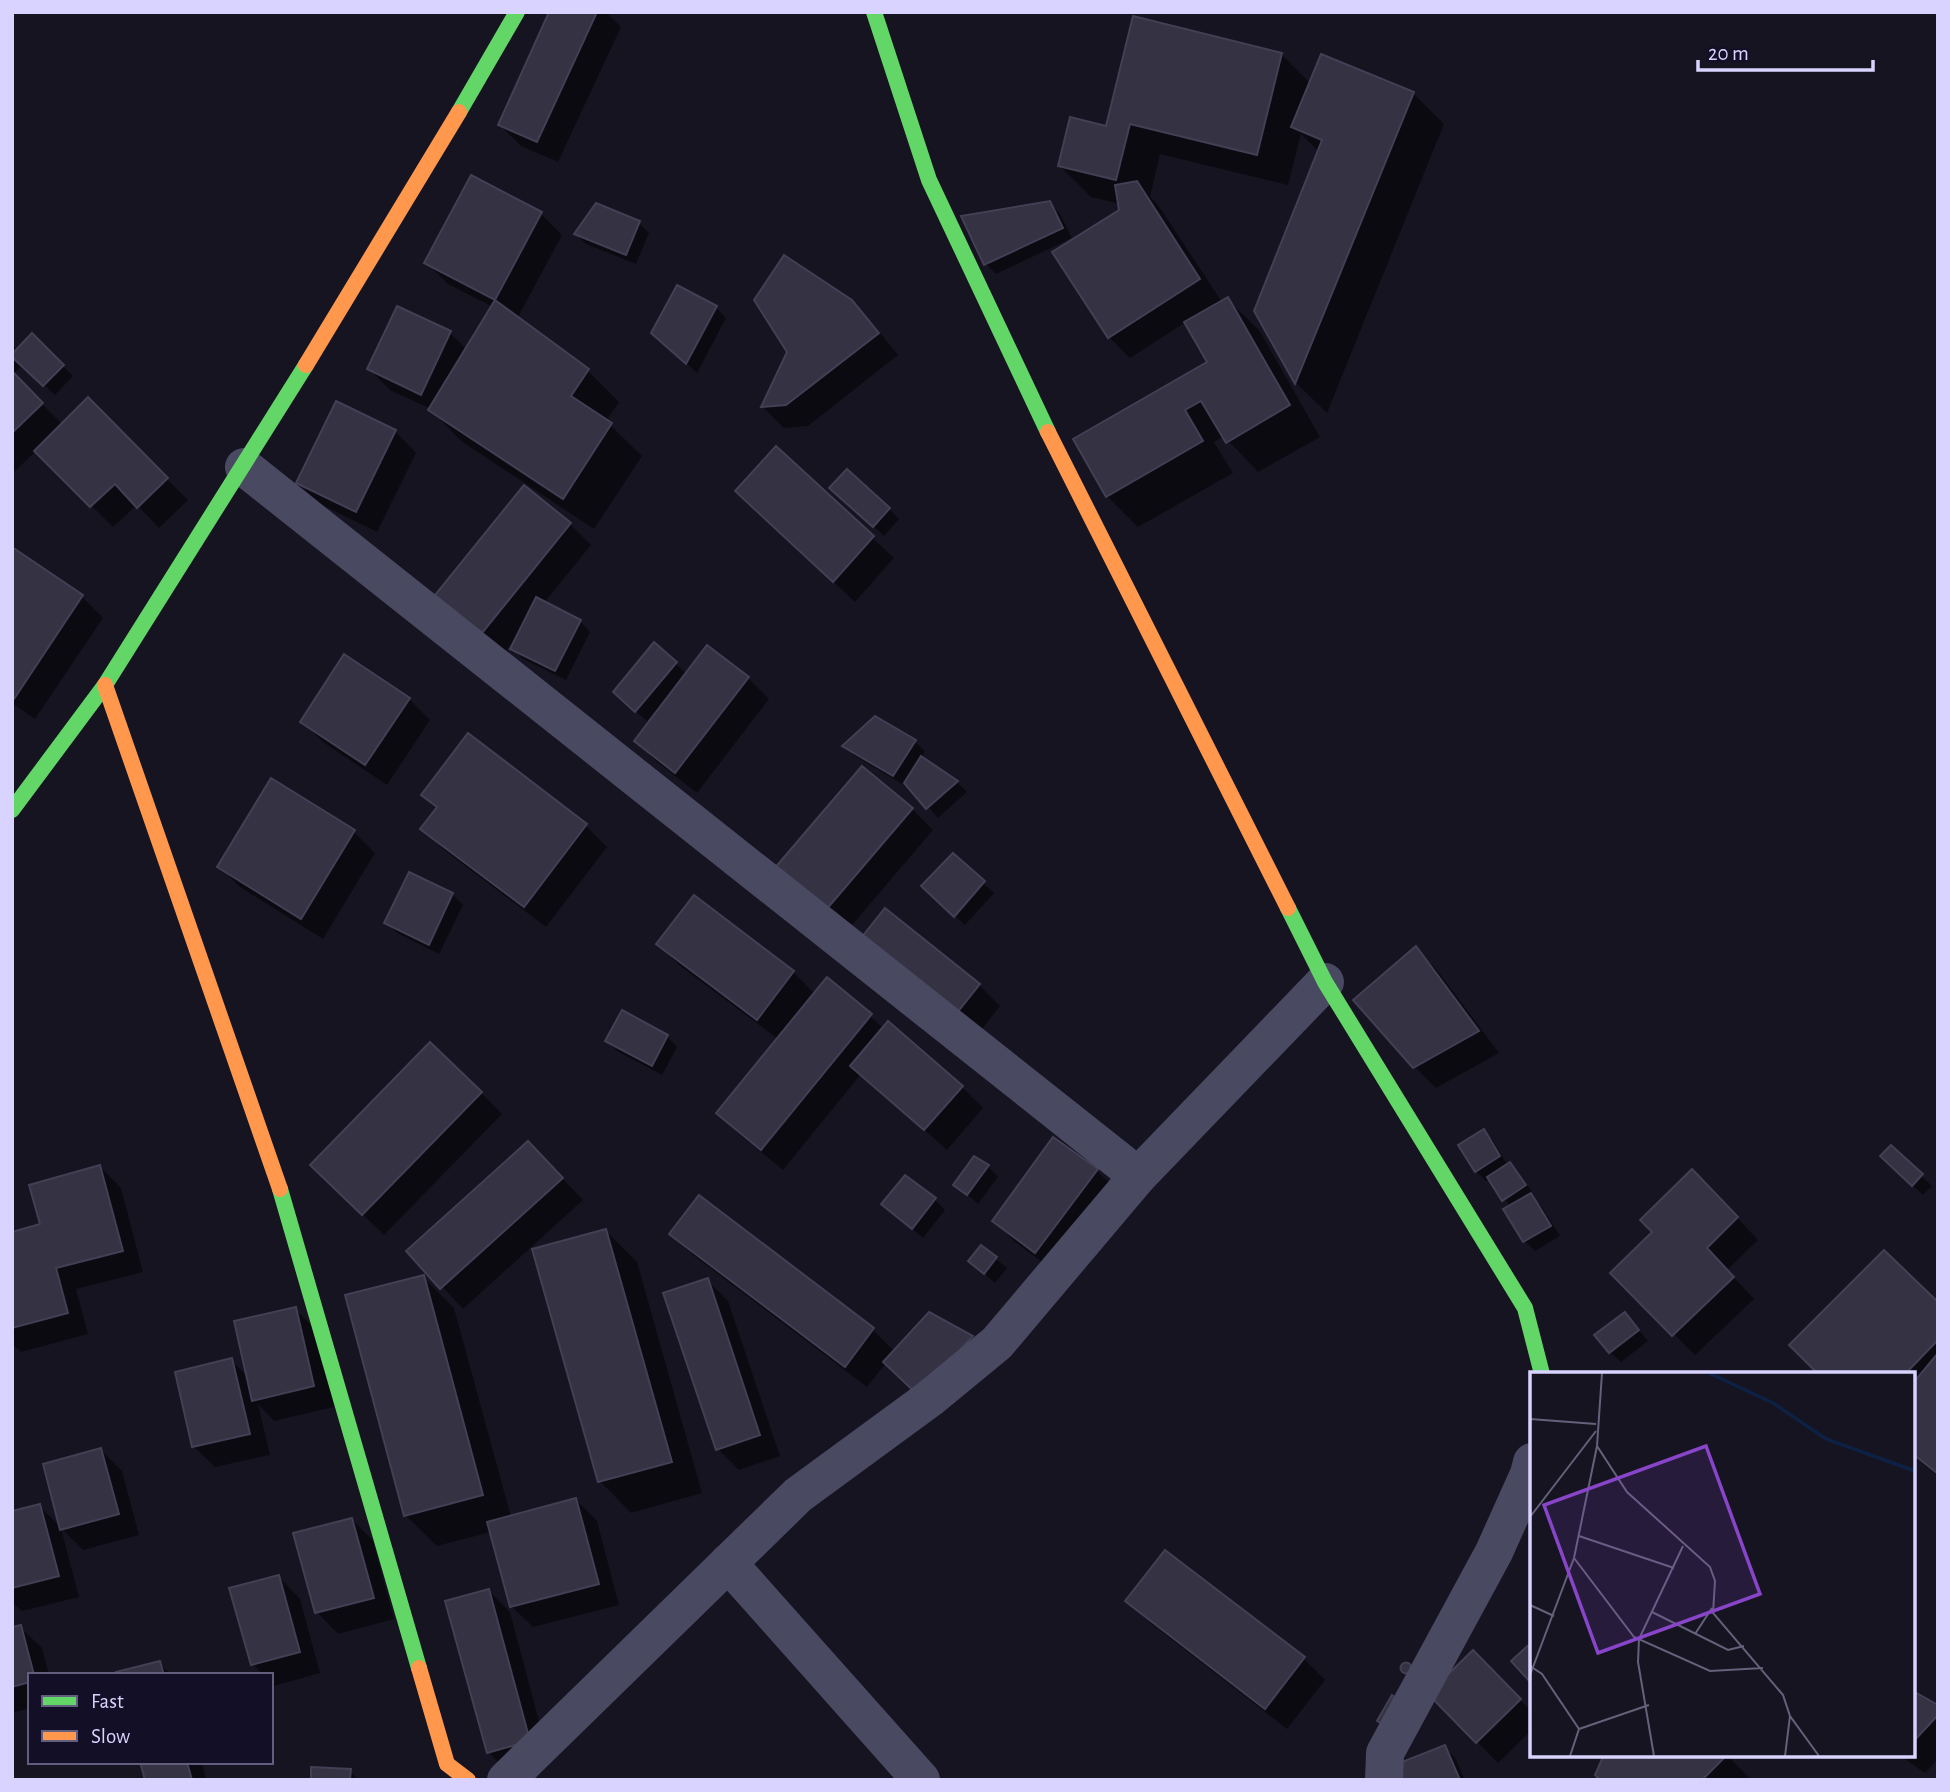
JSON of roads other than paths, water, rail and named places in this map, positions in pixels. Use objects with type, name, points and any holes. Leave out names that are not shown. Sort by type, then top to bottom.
[{"type":"street","points":[[12,810],[105,685],[244,467],[445,137],[517,12]]},
{"type":"street","points":[[874,12],[929,180],[1066,469],[1325,982],[1525,1308],[1541,1372]]},
{"type":"street","points":[[244,467],[1138,1176]]},
{"type":"street","points":[[105,685],[290,1217],[447,1765],[468,1780]]},
{"type":"street","points":[[506,1780],[798,1495],[929,1399],[997,1343],[1138,1176],[1325,982]]},
{"type":"street","points":[[1353,1780],[1385,1767],[1494,1552],[1530,1470]]},
{"type":"street","points":[[728,1563],[921,1780]]}]
